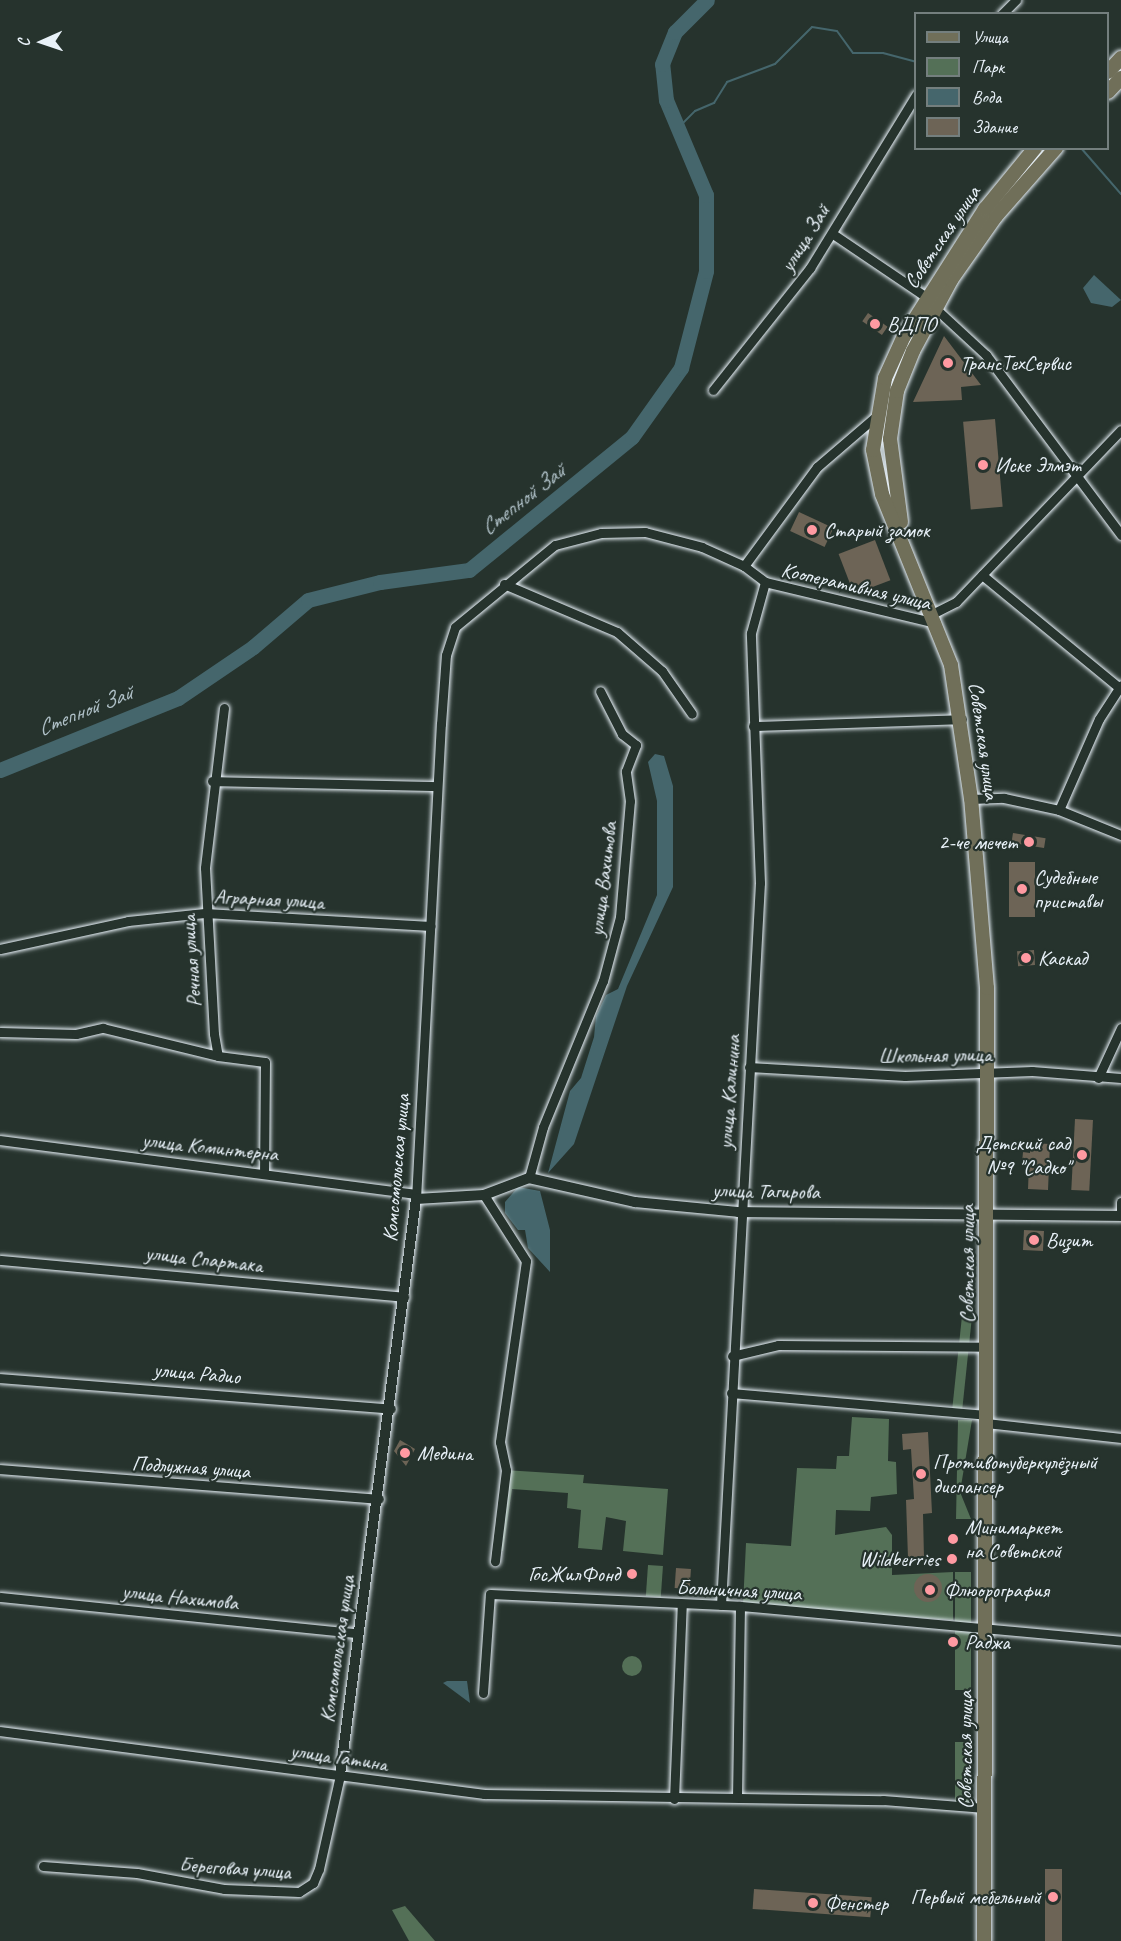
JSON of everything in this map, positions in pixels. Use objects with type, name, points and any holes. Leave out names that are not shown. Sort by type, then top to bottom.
[{"type":"main road","points":[[1109,70],[1121,58]]},
{"type":"main road","points":[[1109,90],[1121,78]]},
{"type":"main road","name":"Советская улица","points":[[984,1941],[988,1073],[971,799],[962,719],[936,618],[877,479],[874,418],[885,378],[930,302],[1034,150]]},
{"type":"main road","name":"Советская улица","points":[[990,212],[1054,150]]},
{"type":"main road","name":"Советская улица","points":[[912,562],[892,485],[892,416],[901,381],[930,302]]},
{"type":"street","points":[[1004,12],[1016,0]]},
{"type":"street","name":"улица Зай","points":[[713,390],[779,311],[833,234],[914,97]]},
{"type":"street","points":[[833,234],[930,302],[986,355],[1121,535]]},
{"type":"street","points":[[744,566],[817,467],[874,418]]},
{"type":"street","points":[[936,618],[952,606],[1075,474],[1121,430]]},
{"type":"street","name":"Кооперативная улица","points":[[504,584],[555,545],[601,533],[645,532],[744,566],[765,582],[936,618]]},
{"type":"street","points":[[982,575],[1120,688],[1059,810]]},
{"type":"street","name":"улица Калинина","points":[[721,1605],[738,1212],[750,1067],[760,883],[751,633],[765,582]]},
{"type":"street","points":[[504,584],[617,632],[662,670],[692,714]]},
{"type":"street","name":"Комсомольская улица","points":[[340,1775],[356,1633],[392,1409],[416,1197],[446,655],[455,627],[504,584]]},
{"type":"street","name":"улица Вахитова","points":[[530,1178],[543,1127],[603,981],[620,917],[630,801],[626,771],[636,745],[622,734],[600,691]]},
{"type":"street","name":"Речная улица","points":[[218,1056],[205,913],[212,781],[224,708]]},
{"type":"street","points":[[753,726],[962,719]]},
{"type":"street","points":[[212,781],[437,786]]},
{"type":"street","points":[[971,799],[1004,798],[1059,810],[1121,835]]},
{"type":"street","name":"Аграрная улица","points":[[0,948],[128,921],[205,913],[431,926]]},
{"type":"street","points":[[0,1032],[76,1034],[103,1028],[218,1056],[265,1062],[264,1170]]},
{"type":"street","points":[[1098,1078],[1121,1028]]},
{"type":"street","name":"Школьная улица","points":[[750,1067],[905,1076],[988,1073],[1121,1078]]},
{"type":"street","name":"улица Коминтерна","points":[[0,1140],[264,1170],[416,1197]]},
{"type":"street","points":[[416,1197],[484,1195],[530,1178]]},
{"type":"street","name":"улица Тагирова","points":[[530,1178],[635,1202],[738,1212],[988,1211],[1121,1216]]},
{"type":"street","points":[[484,1195],[526,1261],[500,1442],[506,1470],[495,1561]]},
{"type":"street","points":[[1121,1203],[1121,1216]]},
{"type":"street","name":"улица Спартака","points":[[0,1260],[404,1297]]},
{"type":"street","points":[[732,1356],[778,1345],[987,1347]]},
{"type":"street","name":"улица Радио","points":[[0,1378],[392,1409]]},
{"type":"street","points":[[731,1392],[986,1419],[1121,1437]]},
{"type":"street","name":"Подлужная улица","points":[[0,1469],[379,1499]]},
{"type":"street","name":"Больничная улица","points":[[483,1693],[490,1594],[740,1606],[986,1626],[1121,1641]]},
{"type":"street","name":"улица Нахимова","points":[[0,1597],[356,1633]]},
{"type":"street","points":[[674,1798],[682,1604]]},
{"type":"street","points":[[737,1797],[740,1606]]},
{"type":"street","name":"улица Гатина","points":[[0,1731],[484,1794],[737,1797],[986,1808]]},
{"type":"street","name":"Береговая улица","points":[[43,1866],[137,1873],[224,1889],[299,1892],[313,1883],[319,1869],[340,1775]]},
{"type":"green space","points":[[962,1316],[972,1317],[962,1414],[952,1412]]},
{"type":"green space","points":[[852,1417],[889,1419],[888,1461],[896,1462],[897,1494],[871,1497],[870,1511],[836,1510],[835,1535],[886,1527],[892,1535],[892,1575],[953,1572],[953,1620],[743,1605],[746,1543],[791,1546],[797,1468],[836,1469],[837,1456],[849,1456]]},
{"type":"green space","points":[[958,1420],[972,1420],[960,1492],[971,1519],[956,1519]]},
{"type":"green space","points":[[506,1470],[584,1475],[583,1483],[668,1489],[663,1555],[623,1551],[626,1521],[606,1517],[602,1550],[578,1548],[581,1510],[567,1508],[568,1493],[512,1489],[503,1551],[497,1550]]},
{"type":"green space","points":[[648,1565],[663,1566],[661,1597],[646,1596]]},
{"type":"green space","points":[[955,1572],[971,1572],[971,1690],[955,1690]]},
{"type":"green space","points":[[628,1656],[636,1656],[642,1662],[642,1670],[636,1676],[628,1676],[622,1670],[622,1662]]},
{"type":"green space","points":[[955,1742],[969,1742],[969,1806],[955,1806]]},
{"type":"green space","points":[[405,1906],[435,1941],[409,1941],[392,1910]]},
{"type":"water","points":[[1094,275],[1121,300],[1112,307],[1091,303],[1083,288]]},
{"type":"water","points":[[655,754],[664,756],[673,786],[673,887],[627,986],[574,1144],[548,1173],[570,1091],[581,1078],[594,1037],[596,1016],[606,995],[618,989],[657,895],[657,801],[648,762]]},
{"type":"water","points":[[518,1187],[540,1191],[550,1230],[550,1272],[528,1248],[525,1230],[518,1230],[505,1213],[505,1202]]},
{"type":"water","points":[[447,1681],[467,1681],[470,1703],[443,1683]]},
{"type":"building","name":"ВДПО","points":[[868,313],[888,327],[882,335],[862,321]]},
{"type":"building","name":"ТрансТехСервис","points":[[944,336],[981,385],[961,387],[962,400],[913,402]]},
{"type":"building","name":"Иске Элмэт","points":[[995,419],[1003,507],[971,509],[963,422]]},
{"type":"building","name":"Старый замок","points":[[799,512],[833,528],[825,547],[790,531]]},
{"type":"building","points":[[875,540],[890,580],[854,594],[839,554]]},
{"type":"building","name":"2-че мечет","points":[[1013,833],[1046,838],[1044,848],[1011,843]]},
{"type":"building","name":"Судебные приставы","points":[[1009,862],[1035,862],[1035,917],[1009,917]]},
{"type":"building","name":"Каскад","points":[[1034,950],[1035,965],[1018,966],[1017,951]]},
{"type":"building","name":"Детский сад №9 \"Садко\"","points":[[1075,1119],[1093,1120],[1089,1191],[1071,1190]]},
{"type":"building","points":[[1030,1143],[1050,1144],[1048,1190],[1028,1189],[1029,1164],[1022,1163],[1023,1152],[1030,1153]]},
{"type":"building","name":"Визит","points":[[1024,1230],[1044,1231],[1043,1251],[1023,1250]]},
{"type":"building","name":"Противотуберкулёзный диспансер","points":[[928,1432],[932,1513],[923,1514],[924,1558],[908,1558],[906,1500],[914,1499],[911,1449],[903,1450],[902,1434]]},
{"type":"building","name":"Медина","points":[[400,1440],[415,1449],[406,1466],[394,1451]]},
{"type":"building","points":[[676,1568],[691,1569],[690,1589],[675,1588]]},
{"type":"building","name":"Флюорография","points":[[928,1574],[938,1578],[942,1588],[938,1598],[928,1602],[918,1598],[914,1588],[918,1578]]},
{"type":"building","name":"Первый мебельный","points":[[1045,1869],[1062,1869],[1062,1941],[1045,1941]]},
{"type":"building","name":"Фенстер","points":[[754,1889],[872,1897],[870,1917],[753,1909]]},
{"type":"waterway","name":"Степной Зай","points":[[0,770],[178,698],[253,647],[308,600],[380,582],[469,570],[632,437],[681,368],[706,271],[706,195],[666,100],[662,64],[675,32],[707,0]]},
{"type":"waterway","points":[[676,130],[695,111],[714,103],[727,82],[775,64],[812,27],[837,31],[853,53],[883,53],[914,61]]},
{"type":"waterway","points":[[1083,150],[1121,194]]},
{"type":"place","name":"ВДПО","points":[[875,324]]},
{"type":"place","name":"ТрансТехСервис","points":[[948,363]]},
{"type":"place","name":"Иске Элмэт","points":[[983,465]]},
{"type":"place","name":"Старый замок","points":[[812,530]]},
{"type":"place","name":"2-че мечет","points":[[1029,842]]},
{"type":"place","name":"Судебные приставы","points":[[1022,889]]},
{"type":"place","name":"Каскад","points":[[1026,958]]},
{"type":"place","name":"Детский сад №9 \"Садко\"","points":[[1082,1155]]},
{"type":"place","name":"Визит","points":[[1034,1240]]},
{"type":"place","name":"Медина","points":[[405,1453]]},
{"type":"place","name":"Противотуберкулёзный диспансер","points":[[921,1474]]},
{"type":"place","name":"Минимаркет на Советской","points":[[953,1539]]},
{"type":"place","name":"Wildberries","points":[[952,1559]]},
{"type":"place","name":"ГосЖилФонд","points":[[632,1574]]},
{"type":"place","name":"Флюорография","points":[[930,1590]]},
{"type":"place","name":"Раджа","points":[[953,1642]]},
{"type":"place","name":"Первый мебельный","points":[[1053,1897]]},
{"type":"place","name":"Фенстер","points":[[813,1903]]}]
